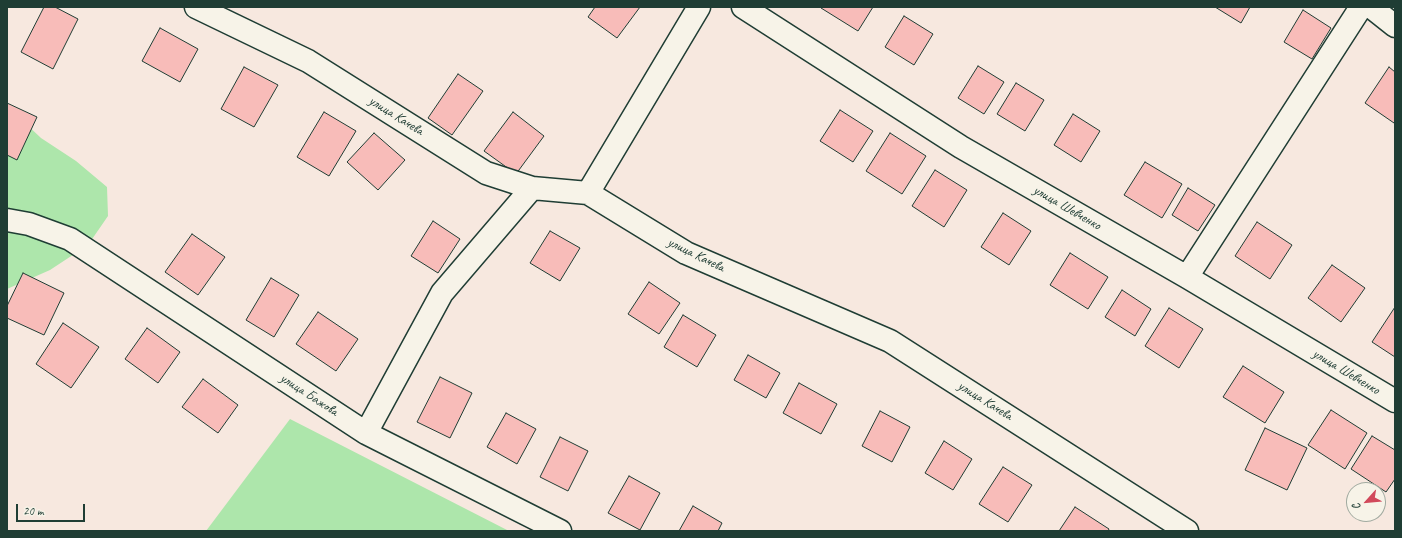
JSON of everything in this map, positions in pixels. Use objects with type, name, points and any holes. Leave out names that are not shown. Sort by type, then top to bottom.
[{"type":"street","name":"улица Качева","points":[[196,7],[308,61],[486,172],[532,188],[588,193],[686,253],[890,341],[1187,531]]},
{"type":"street","points":[[588,193],[699,7]]},
{"type":"street","name":"улица Шевченко","points":[[743,7],[961,147],[1187,277],[1395,401]]},
{"type":"street","points":[[1187,277],[1361,7]]},
{"type":"street","points":[[1371,7],[1395,26]]},
{"type":"street","points":[[366,433],[442,293],[532,188]]},
{"type":"street","name":"улица Бажова","points":[[7,220],[29,224],[70,239],[366,433],[560,531]]},
{"type":"green space","points":[[7,106],[41,138],[76,161],[107,187],[108,216],[88,245],[50,270],[7,289]]},
{"type":"green space","points":[[290,419],[509,531],[206,531]]},
{"type":"building","points":[[44,7],[55,7],[78,19],[53,69],[21,52]]},
{"type":"building","points":[[595,7],[640,7],[617,38],[588,17]]},
{"type":"building","points":[[821,7],[873,7],[858,31]]},
{"type":"building","points":[[1215,7],[1250,7],[1241,23]]},
{"type":"building","points":[[1303,10],[1331,28],[1312,59],[1284,42]]},
{"type":"building","points":[[904,16],[933,34],[914,65],[885,47]]},
{"type":"building","points":[[160,28],[198,49],[180,82],[142,61]]},
{"type":"building","points":[[978,66],[1004,82],[984,114],[958,98]]},
{"type":"building","points":[[244,67],[278,85],[254,127],[221,109]]},
{"type":"building","points":[[1389,67],[1395,72],[1394,123],[1365,103]]},
{"type":"building","points":[[458,74],[483,91],[452,135],[428,118]]},
{"type":"building","points":[[1016,83],[1044,100],[1025,131],[997,114]]},
{"type":"building","points":[[7,103],[37,117],[17,160],[7,155]]},
{"type":"building","points":[[840,110],[873,131],[853,162],[820,141]]},
{"type":"building","points":[[324,112],[356,131],[329,176],[297,157]]},
{"type":"building","points":[[513,112],[544,136],[516,174],[484,151]]},
{"type":"building","points":[[1073,114],[1100,131],[1081,162],[1054,145]]},
{"type":"building","points":[[374,133],[405,160],[378,190],[347,162]]},
{"type":"building","points":[[890,133],[926,156],[902,194],[866,171]]},
{"type":"building","points":[[1145,162],[1182,184],[1162,218],[1124,195]]},
{"type":"building","points":[[935,170],[967,190],[944,227],[912,206]]},
{"type":"building","points":[[1188,188],[1215,205],[1198,231],[1172,215]]},
{"type":"building","points":[[1003,213],[1031,231],[1009,265],[981,247]]},
{"type":"building","points":[[433,221],[460,239],[438,273],[411,256]]},
{"type":"building","points":[[1257,222],[1292,245],[1270,279],[1235,256]]},
{"type":"building","points":[[550,231],[580,248],[560,281],[530,263]]},
{"type":"building","points":[[192,234],[225,257],[198,295],[165,272]]},
{"type":"building","points":[[1070,253],[1108,277],[1088,309],[1050,285]]},
{"type":"building","points":[[1332,265],[1365,288],[1341,322],[1308,298]]},
{"type":"building","points":[[23,273],[64,293],[44,335],[7,318],[7,306]]},
{"type":"building","points":[[271,278],[299,295],[274,337],[246,320]]},
{"type":"building","points":[[649,282],[680,303],[659,334],[628,314]]},
{"type":"building","points":[[1122,290],[1151,309],[1135,336],[1105,317]]},
{"type":"building","points":[[1395,307],[1395,357],[1372,342]]},
{"type":"building","points":[[1169,308],[1203,329],[1179,368],[1145,346]]},
{"type":"building","points":[[318,312],[358,339],[336,371],[296,344]]},
{"type":"building","points":[[683,315],[716,335],[697,367],[664,347]]},
{"type":"building","points":[[63,323],[99,347],[71,388],[36,364]]},
{"type":"building","points":[[147,328],[180,352],[158,383],[125,359]]},
{"type":"building","points":[[748,355],[780,373],[766,398],[734,380]]},
{"type":"building","points":[[1243,366],[1284,392],[1265,423],[1223,397]]},
{"type":"building","points":[[440,377],[472,393],[450,438],[417,422]]},
{"type":"building","points":[[203,379],[238,405],[218,433],[182,407]]},
{"type":"building","points":[[799,383],[837,404],[821,434],[783,413]]},
{"type":"building","points":[[1331,410],[1367,433],[1345,469],[1308,445]]},
{"type":"building","points":[[880,411],[910,427],[892,462],[862,446]]},
{"type":"building","points":[[506,413],[536,429],[517,464],[487,447]]},
{"type":"building","points":[[1265,428],[1307,448],[1287,490],[1245,470]]},
{"type":"building","points":[[1372,436],[1395,450],[1395,479],[1386,492],[1386,482],[1371,482],[1351,469]]},
{"type":"building","points":[[560,437],[588,451],[568,491],[540,477]]},
{"type":"building","points":[[944,441],[972,459],[953,490],[925,473]]},
{"type":"building","points":[[1003,467],[1032,485],[1008,522],[979,504]]},
{"type":"building","points":[[629,476],[660,493],[640,530],[608,513]]},
{"type":"building","points":[[693,506],[722,523],[718,531],[679,531]]},
{"type":"building","points":[[1075,507],[1109,529],[1108,531],[1059,531]]}]
